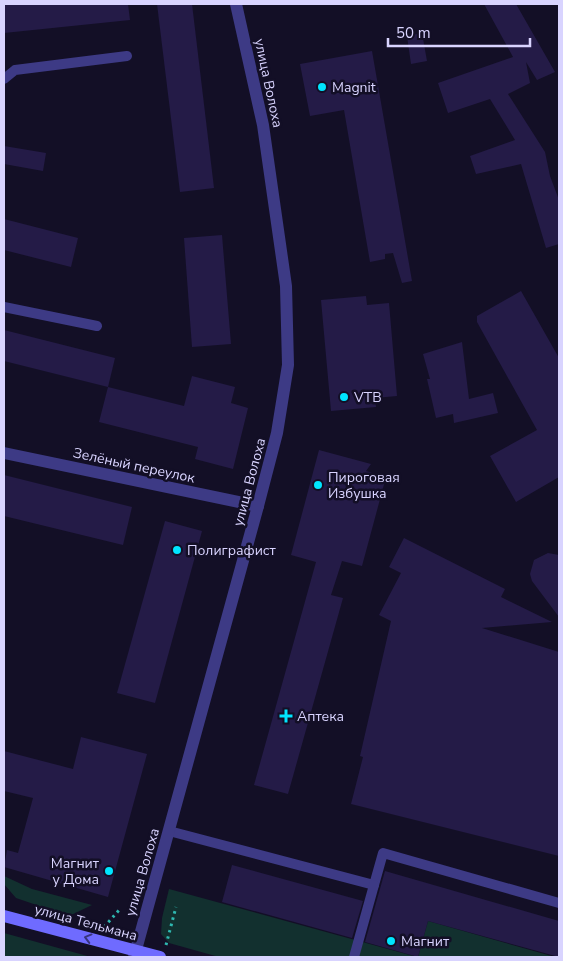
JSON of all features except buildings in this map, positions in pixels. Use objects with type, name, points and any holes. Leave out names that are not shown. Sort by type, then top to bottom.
[{"type":"main road","name":"улица Тельмана","points":[[4,916],[134,954],[162,953]]},
{"type":"street","name":"улица Волоха","points":[[134,954],[258,506],[277,432],[288,365],[286,286],[264,125],[236,4]]},
{"type":"street","name":"Зелёный переулок","points":[[4,453],[258,506]]},
{"type":"lane","points":[[4,79],[15,70],[127,56]]},
{"type":"lane","points":[[4,307],[97,326]]},
{"type":"lane","points":[[169,831],[374,885]]},
{"type":"lane","points":[[354,957],[383,853],[559,903]]},
{"type":"path","points":[[162,953],[176,907]]},
{"type":"green space","points":[[4,876],[32,889],[92,905],[69,916],[16,898],[4,884]]},
{"type":"green space","points":[[169,889],[417,957],[219,957],[169,943],[161,934],[162,918]]},
{"type":"green space","points":[[428,921],[555,957],[418,957]]},
{"type":"green space","points":[[4,933],[91,957],[4,957]]},
{"type":"place","name":"Magnit","points":[[322,87]]},
{"type":"place","name":"VTB","points":[[344,397]]},
{"type":"place","name":"Пироговая Избушка","points":[[318,485]]},
{"type":"place","name":"Полиграфист","points":[[177,550]]},
{"type":"place","name":"Аптека","points":[[286,716]]},
{"type":"place","name":"Магнит у Дома","points":[[109,871]]},
{"type":"place","name":"Магнит","points":[[391,941]]}]
